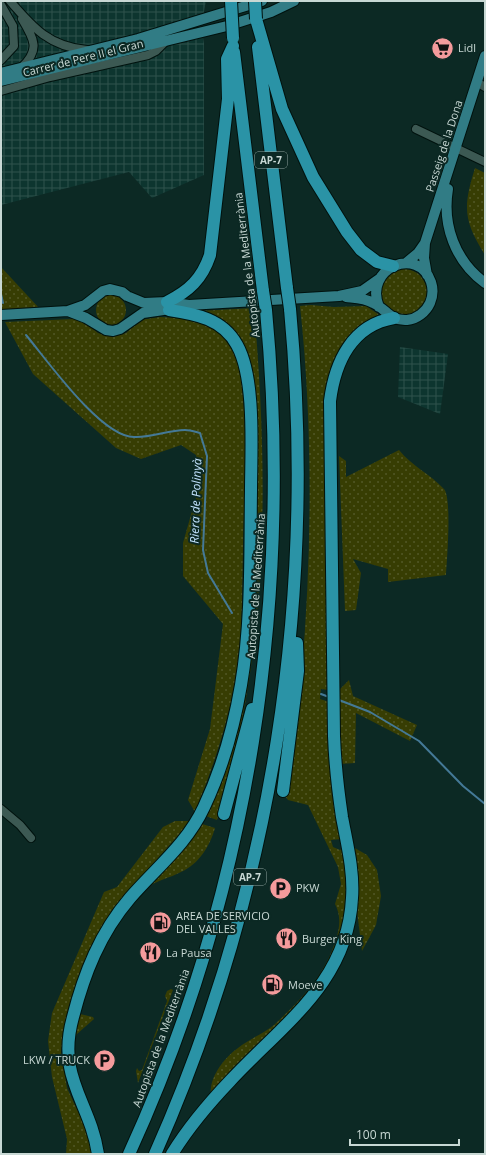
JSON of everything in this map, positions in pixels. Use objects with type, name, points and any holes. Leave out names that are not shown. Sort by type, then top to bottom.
[{"type":"highway","name":"Autopista de la Mediterrània","points":[[129,1154],[179,1033],[212,929],[239,827],[249,772],[264,666],[272,576],[274,489],[271,380],[266,310],[233,42],[231,1]]},
{"type":"highway","points":[[255,1],[258,32],[282,109],[300,152],[319,188],[347,232],[362,250],[377,262],[393,266]]},
{"type":"highway","name":"AP-7","points":[[154,1154],[181,1092],[206,1025],[228,957],[251,875],[264,819],[281,722],[295,588],[298,444],[290,309],[275,195],[258,32]]},
{"type":"highway","points":[[168,306],[195,284],[204,271],[210,255],[228,99],[227,59],[233,42]]},
{"type":"highway","points":[[98,1154],[94,1134],[76,1090],[69,1066],[68,1039],[77,1003],[94,956],[110,926],[131,897],[182,844],[199,818],[217,775],[230,733],[241,686],[246,645],[250,506],[249,387],[241,354],[235,341],[226,331],[210,319],[168,306]]},
{"type":"highway","points":[[172,1154],[207,1107],[230,1081],[309,1002],[332,969],[344,942],[351,911],[352,884],[335,763],[329,413],[331,389],[338,366],[356,337],[377,322],[394,318]]},
{"type":"highway","points":[[283,791],[298,671],[295,588]]},
{"type":"highway","points":[[224,814],[264,666]]},
{"type":"main road","points":[[1,73],[92,51],[189,24],[262,1]]},
{"type":"main road","points":[[1,81],[258,17],[294,1]]},
{"type":"main road","name":"Passeig de la Dona","points":[[427,275],[424,258],[425,243],[456,148],[481,84],[485,56]]},
{"type":"main road","points":[[456,148],[446,201],[447,221],[457,250],[464,263],[484,281]]},
{"type":"main road","name":"Passeig de la Dona","points":[[406,263],[418,253],[425,243]]},
{"type":"main road","points":[[339,296],[367,300],[379,306],[390,317],[409,320],[418,317],[430,304],[433,295],[432,286],[427,275],[420,267],[406,263],[393,266],[384,272],[379,279],[376,288],[379,306]]},
{"type":"main road","points":[[1,315],[68,311],[85,305],[97,295],[110,289],[122,292],[127,296],[144,303],[168,306],[339,296],[362,291],[379,279]]},
{"type":"main road","points":[[97,295],[91,308],[95,322],[100,327]]},
{"type":"main road","points":[[68,311],[86,318],[100,327],[114,331],[126,326],[130,320],[133,308],[127,296]]},
{"type":"main road","points":[[130,320],[143,313],[168,306]]},
{"type":"street","points":[[10,1],[44,37],[63,46],[92,51]]},
{"type":"street","points":[[1,5],[13,26],[14,46],[1,60]]},
{"type":"street","points":[[17,10],[33,39],[34,47],[33,55],[21,68]]},
{"type":"street","name":"Carrer de Pere II el Gran","points":[[1,91],[50,77],[148,55],[156,51],[166,41]]},
{"type":"street","points":[[416,129],[485,162]]},
{"type":"street","points":[[1,809],[20,825],[31,838]]},
{"type":"shaded area","points":[[1,1],[206,1],[201,27],[204,43],[204,175],[152,198],[129,172],[1,205]]},
{"type":"shaded area","points":[[400,347],[448,354],[440,414],[398,397]]},
{"type":"green space","points":[[475,168],[485,173],[485,255],[472,232],[467,213],[468,193]]},
{"type":"green space","points":[[1,267],[39,308],[1,310]]},
{"type":"green space","points":[[400,269],[408,269],[417,273],[423,279],[427,292],[423,305],[417,311],[408,315],[400,315],[391,311],[385,305],[381,296],[381,288],[385,279],[391,273]]},
{"type":"green space","points":[[111,295],[117,296],[125,304],[125,316],[117,324],[111,325],[105,324],[97,316],[96,310],[97,304],[105,296]]},
{"type":"green space","points":[[311,305],[334,307],[366,306],[378,314],[379,317],[332,370],[328,690],[321,689],[320,699],[329,702],[342,839],[331,840],[333,847],[340,850],[343,848],[349,901],[344,929],[320,983],[211,1094],[215,1074],[223,1062],[242,1045],[274,1025],[311,986],[326,964],[332,952],[339,926],[339,917],[335,904],[341,884],[338,867],[308,805],[288,800],[285,796],[301,686],[308,579],[310,488],[309,442],[300,306]]},
{"type":"green space","points":[[254,308],[262,438],[263,502],[261,566],[256,630],[247,694],[234,757],[217,820],[203,815],[250,650],[244,350],[199,311]]},
{"type":"green space","points":[[160,317],[179,318],[198,322],[206,325],[222,336],[234,353],[240,369],[244,406],[245,466],[242,597],[238,665],[232,699],[223,732],[195,812],[188,800],[210,729],[223,624],[183,576],[183,543],[198,490],[196,455],[181,445],[141,459],[116,448],[33,374],[5,322],[74,319],[87,324],[98,333],[111,336],[126,333],[140,320]]},
{"type":"green space","points":[[399,450],[404,456],[444,489],[448,504],[446,575],[388,582],[388,569],[353,559],[361,573],[356,610],[345,611],[339,456],[346,461],[346,477]]},
{"type":"green space","points":[[349,680],[353,696],[417,725],[410,741],[356,713],[355,763],[340,764],[340,689]]},
{"type":"green space","points":[[175,821],[191,821],[112,910],[80,976],[66,1019],[61,1052],[67,1088],[85,1127],[92,1154],[66,1154],[67,1139],[52,1077],[48,1041],[52,1013],[104,892],[117,887],[163,827]]},
{"type":"green space","points":[[199,823],[215,828],[207,848],[193,864],[187,869],[147,888],[134,900],[114,927],[120,916]]},
{"type":"green space","points":[[353,847],[367,855],[377,870],[381,896],[376,925],[362,951],[357,911],[359,881]]},
{"type":"green space","points":[[100,955],[80,1014],[93,1017],[94,1019],[77,1034],[74,1040],[75,1022],[89,978]]},
{"type":"green space","points":[[171,989],[173,990],[138,1083],[137,1068],[139,1071],[142,1070],[167,1001],[165,996],[167,991]]},
{"type":"waterway","name":"Riera de Polinyà","points":[[1,294],[3,303]]},
{"type":"waterway","name":"Riera de Polinyà","points":[[26,335],[61,378],[91,411],[106,425],[121,434],[140,437],[179,430],[189,430],[200,433],[207,456],[203,550],[208,573],[232,613]]},
{"type":"waterway","name":"Riera de Polinyà","points":[[321,694],[329,697]]},
{"type":"waterway","name":"Riera de Polinyà","points":[[339,700],[370,712],[419,741],[463,786],[485,804]]},
{"type":"place","name":"Lidl","points":[[443,48]]},
{"type":"place","name":"PKW","points":[[280,888]]},
{"type":"place","name":"AREA DE SERVICIO DEL VALLES","points":[[161,922]]},
{"type":"place","name":"Burger King","points":[[286,939]]},
{"type":"place","name":"La Pausa","points":[[151,953]]},
{"type":"place","name":"Moeve","points":[[273,985]]},
{"type":"place","name":"LKW / TRUCK","points":[[105,1060]]}]
